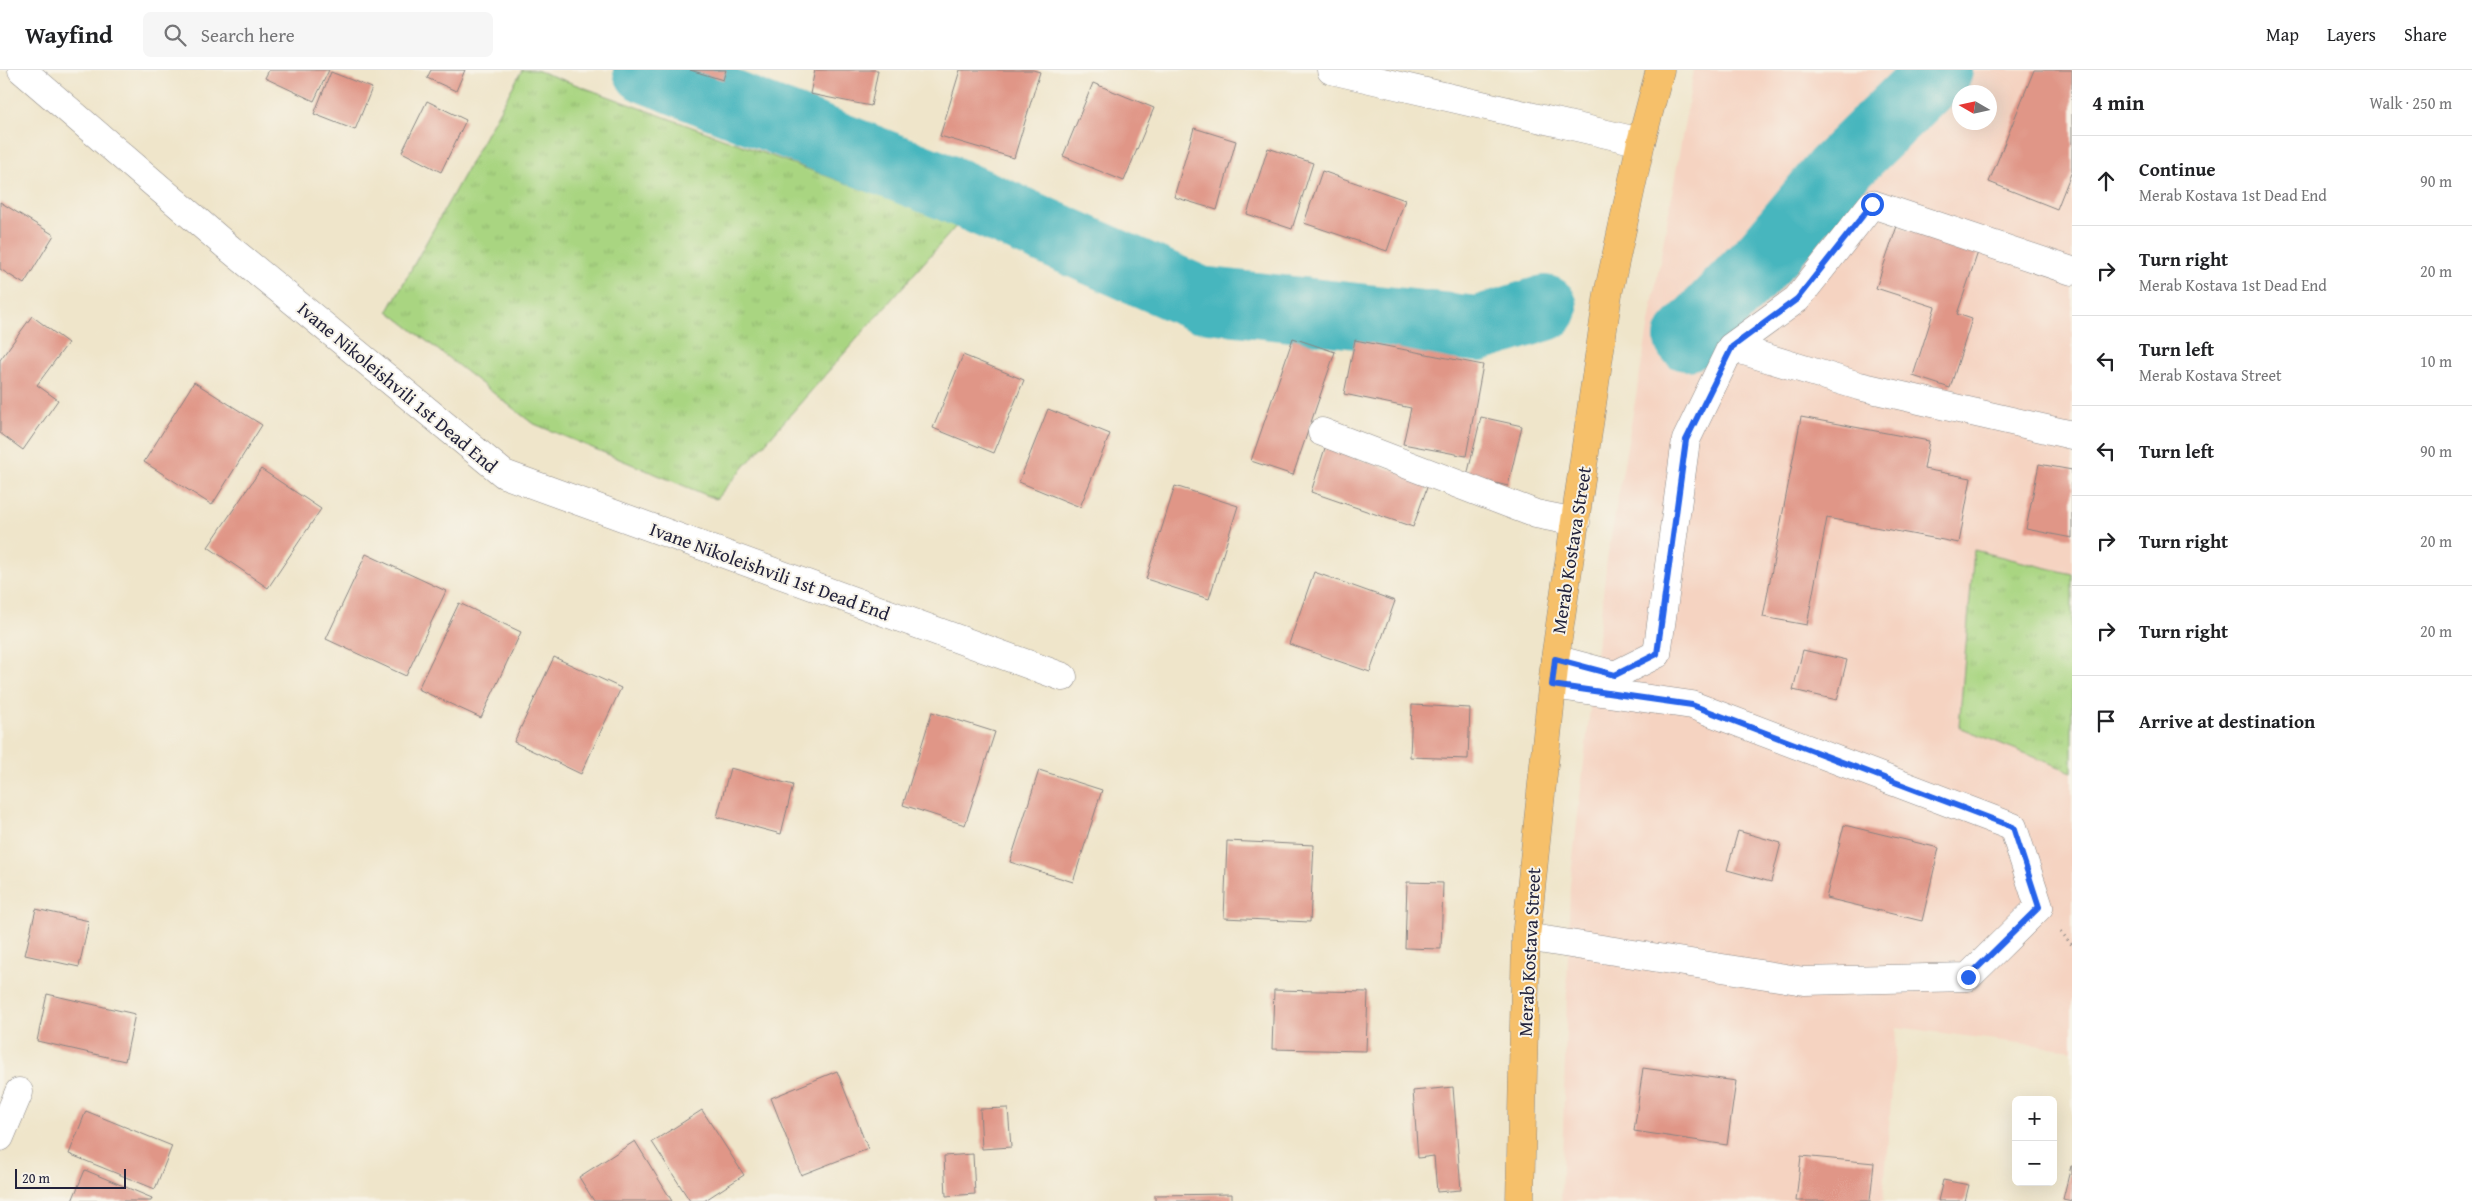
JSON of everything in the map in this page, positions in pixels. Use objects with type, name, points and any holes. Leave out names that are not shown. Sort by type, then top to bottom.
[{"type":"main road","name":"Merab Kostava Street","points":[[1520,1201],[1526,937],[1555,659],[1608,294],[1641,142],[1660,70]]},
{"type":"street","name":"Ivane Nikoleishvili 1st Dead End","points":[[22,70],[229,248],[504,474],[1062,677]]},
{"type":"street","points":[[1331,70],[1641,142]]},
{"type":"street","points":[[1555,659],[1615,675],[1657,654],[1686,440],[1732,347],[1797,299],[1872,204],[2070,265]]},
{"type":"street","points":[[1732,347],[1859,386],[2072,435]]},
{"type":"street","points":[[1322,432],[1536,514],[1576,522]]},
{"type":"street","points":[[1526,937],[1804,981],[1968,977],[2039,907],[2013,827],[1692,705],[1552,685]]},
{"type":"street","points":[[0,1137],[19,1092]]},
{"type":"shaded area","points":[[1694,70],[2072,70],[2072,574],[1974,550],[1959,727],[2072,772],[2072,1050],[1897,1027],[1883,1201],[1561,1201],[1570,885],[1607,559]]},
{"type":"green space","points":[[522,70],[536,70],[958,224],[716,499],[532,423],[388,311]]},
{"type":"green space","points":[[1974,550],[2072,574],[2072,772],[1959,727]]},
{"type":"building","points":[[269,70],[329,70],[314,101],[265,78]]},
{"type":"building","points":[[431,70],[465,70],[456,91],[427,78]]},
{"type":"building","points":[[690,70],[726,70],[723,80]]},
{"type":"building","points":[[815,70],[878,70],[871,106],[810,94]]},
{"type":"building","points":[[960,70],[1033,70],[1040,72],[1014,158],[940,136]]},
{"type":"building","points":[[2034,70],[2072,70],[2072,171],[2057,209],[1989,182]]},
{"type":"building","points":[[331,72],[372,88],[355,130],[314,114]]},
{"type":"building","points":[[1093,83],[1154,108],[1124,181],[1063,156]]},
{"type":"building","points":[[427,101],[466,120],[441,172],[402,152]]},
{"type":"building","points":[[1194,128],[1236,141],[1217,210],[1174,197]]},
{"type":"building","points":[[1268,148],[1313,163],[1292,229],[1247,214]]},
{"type":"building","points":[[1322,171],[1405,200],[1387,251],[1304,223]]},
{"type":"building","points":[[0,202],[54,235],[24,284],[0,269]]},
{"type":"building","points":[[1897,226],[1978,252],[1957,314],[1972,319],[1950,388],[1913,376],[1935,307],[1876,288]]},
{"type":"building","points":[[32,316],[68,343],[37,385],[58,400],[23,450],[0,433],[0,360]]},
{"type":"building","points":[[1293,338],[1335,352],[1293,475],[1251,461]]},
{"type":"building","points":[[1355,340],[1483,365],[1466,456],[1403,444],[1411,408],[1344,394]]},
{"type":"building","points":[[963,355],[1024,380],[994,453],[933,428]]},
{"type":"building","points":[[194,382],[262,425],[212,505],[144,462]]},
{"type":"building","points":[[1048,409],[1110,434],[1080,507],[1019,482]]},
{"type":"building","points":[[1481,417],[1522,426],[1508,486],[1467,476]]},
{"type":"building","points":[[1801,417],[1929,441],[1924,469],[1971,478],[1959,543],[1827,518],[1807,625],[1763,617]]},
{"type":"building","points":[[1325,448],[1429,482],[1413,527],[1311,492]]},
{"type":"building","points":[[2039,464],[2072,470],[2072,538],[2026,529]]},
{"type":"building","points":[[261,469],[321,509],[268,588],[208,547]]},
{"type":"building","points":[[1175,486],[1238,506],[1209,599],[1146,579]]},
{"type":"building","points":[[366,554],[446,591],[406,676],[326,639]]},
{"type":"building","points":[[1314,572],[1395,601],[1370,672],[1289,644]]},
{"type":"building","points":[[459,603],[521,632],[481,718],[418,689]]},
{"type":"building","points":[[1803,650],[1847,660],[1837,700],[1793,690]]},
{"type":"building","points":[[554,657],[621,688],[581,774],[514,742]]},
{"type":"building","points":[[1412,705],[1470,708],[1468,759],[1410,757]]},
{"type":"building","points":[[932,712],[995,732],[965,825],[903,805]]},
{"type":"building","points":[[730,768],[793,785],[781,834],[717,817]]},
{"type":"building","points":[[1039,770],[1102,790],[1073,882],[1010,862]]},
{"type":"building","points":[[1844,825],[1939,848],[1922,921],[1826,898]]},
{"type":"building","points":[[1738,831],[1781,843],[1771,882],[1727,870]]},
{"type":"building","points":[[1227,841],[1314,845],[1310,922],[1224,918]]},
{"type":"building","points":[[1407,882],[1443,883],[1441,949],[1405,948]]},
{"type":"building","points":[[36,909],[89,921],[79,967],[25,955]]},
{"type":"building","points":[[1274,990],[1368,992],[1366,1051],[1272,1049]]},
{"type":"building","points":[[47,994],[135,1014],[125,1061],[37,1041]]},
{"type":"building","points":[[1643,1068],[1736,1081],[1727,1145],[1634,1131]]},
{"type":"building","points":[[837,1071],[868,1149],[801,1175],[771,1098]]},
{"type":"building","points":[[1453,1087],[1461,1190],[1437,1192],[1434,1156],[1418,1158],[1413,1091]]},
{"type":"building","points":[[1008,1108],[1011,1147],[982,1149],[980,1109]]},
{"type":"building","points":[[702,1110],[744,1175],[704,1201],[690,1201],[652,1142]]},
{"type":"building","points":[[86,1111],[172,1146],[155,1189],[69,1154]]},
{"type":"building","points":[[635,1141],[672,1201],[594,1201],[579,1177]]},
{"type":"building","points":[[973,1154],[975,1194],[946,1196],[944,1156]]},
{"type":"building","points":[[1801,1156],[1874,1163],[1870,1201],[1796,1201]]},
{"type":"building","points":[[2072,1166],[2072,1201],[2063,1199]]},
{"type":"building","points":[[85,1170],[152,1198],[151,1201],[72,1201]]},
{"type":"building","points":[[1943,1180],[1969,1185],[1965,1201],[1938,1201]]},
{"type":"building","points":[[1232,1194],[1232,1201],[1155,1201],[1155,1195]]},
{"type":"waterway","points":[[646,70],[948,188],[1199,299],[1478,329],[1545,308]]},
{"type":"waterway","points":[[1687,338],[1766,256],[1835,173],[1940,70]]},
{"type":"route","points":[[1872,204],[1797,299],[1732,347],[1686,440],[1657,654],[1615,675],[1555,659],[1552,685],[1692,705],[2013,827],[2039,907],[1968,977]]}]
